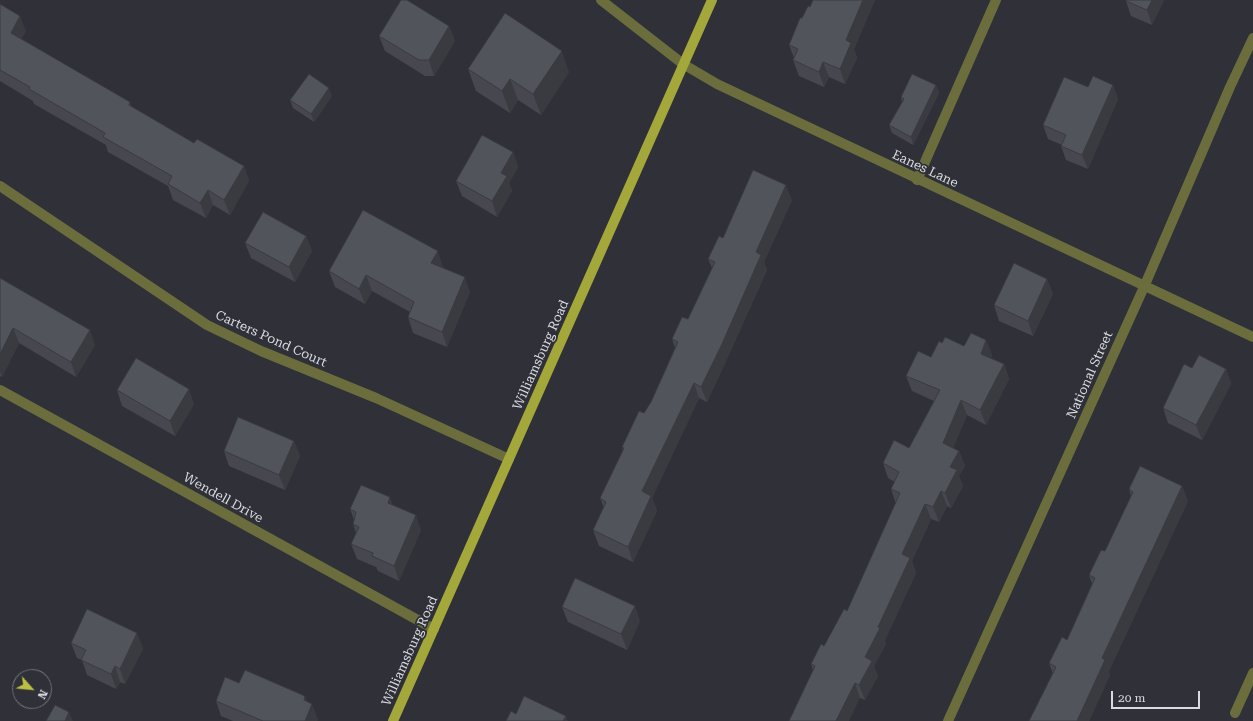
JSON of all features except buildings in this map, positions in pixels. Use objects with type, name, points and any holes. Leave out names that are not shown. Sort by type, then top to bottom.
[{"type":"main road","name":"Williamsburg Road","points":[[393,721],[712,0]]},
{"type":"street","name":"Eanes Lane","points":[[600,0],[683,64],[717,84],[917,180],[1253,337]]},
{"type":"street","points":[[917,180],[996,0]]},
{"type":"street","name":"National Street","points":[[948,721],[1144,287],[1230,87],[1253,38]]},
{"type":"street","name":"Carters Pond Court","points":[[0,186],[207,326],[260,352],[376,398],[509,459]]},
{"type":"street","name":"Wendell Drive","points":[[0,390],[434,629]]},
{"type":"street","points":[[1235,713],[1253,673]]}]
